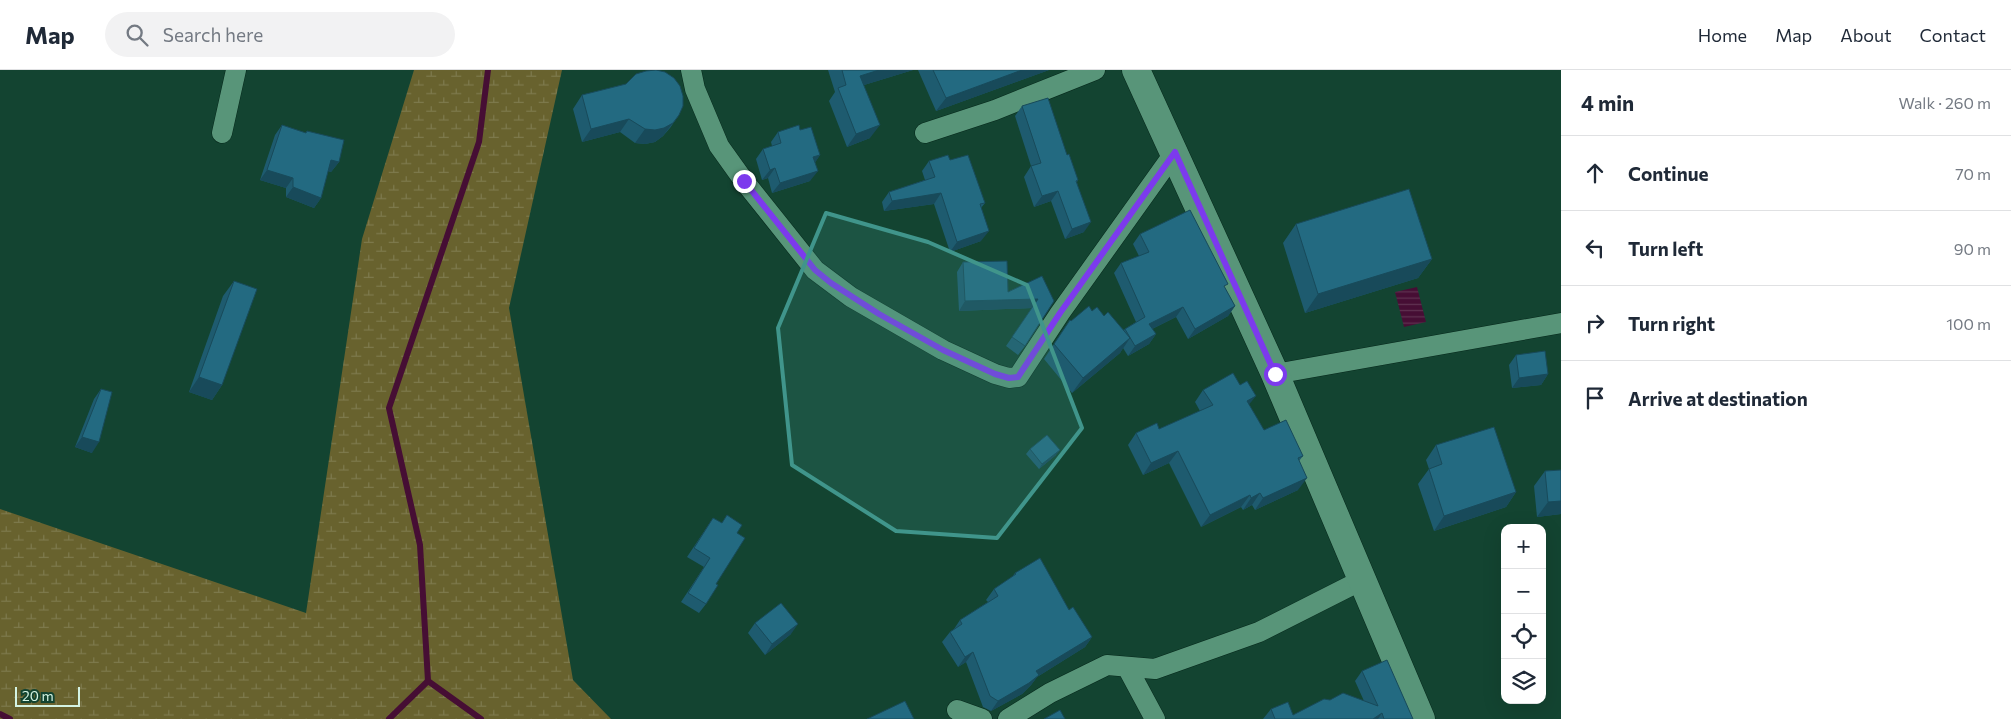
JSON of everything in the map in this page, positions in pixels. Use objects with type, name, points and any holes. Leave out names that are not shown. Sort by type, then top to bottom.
[{"type":"street","points":[[222,133],[236,70]]},
{"type":"street","points":[[691,70],[695,89],[719,146],[744,181],[815,270],[851,297],[943,350],[995,374],[1009,378],[1018,377],[1060,313],[1175,152]]},
{"type":"street","points":[[925,132],[995,110],[1095,70]]},
{"type":"street","points":[[1136,70],[1275,374],[1421,719]]},
{"type":"street","points":[[1275,374],[1561,323]]},
{"type":"street","points":[[1008,719],[1050,693],[1107,665],[1155,669],[1259,632],[1362,580]]},
{"type":"street","points":[[1127,667],[1155,719]]},
{"type":"street","points":[[962,719],[958,710],[982,719]]},
{"type":"highlighted area","points":[[826,213],[928,242],[1027,285],[1082,428],[997,538],[896,531],[792,465],[778,328]]},
{"type":"green space","points":[[414,70],[562,70],[509,308],[573,680],[611,719],[0,719],[0,509],[306,613],[362,239]]},
{"type":"shaded area","points":[[1417,287],[1426,322],[1404,327],[1395,292]]},
{"type":"building","points":[[656,70],[665,72],[674,78],[680,86],[683,106],[673,123],[655,130],[645,129],[629,119],[591,129],[582,95],[626,84],[636,74]]},
{"type":"building","points":[[842,70],[879,70],[860,76],[880,125],[856,134],[838,88],[846,85]]},
{"type":"building","points":[[933,70],[1022,70],[946,98]]},
{"type":"building","points":[[1048,98],[1091,222],[1072,229],[1058,191],[1042,196],[1031,166],[1041,163],[1022,106]]},
{"type":"building","points":[[282,125],[306,133],[307,131],[344,140],[339,162],[331,160],[321,198],[293,187],[293,178],[267,170]]},
{"type":"building","points":[[799,125],[800,130],[811,127],[820,155],[813,157],[818,171],[780,183],[775,168],[770,170],[763,149],[781,143],[778,132]]},
{"type":"building","points":[[948,155],[950,160],[968,155],[985,203],[980,204],[989,231],[957,242],[941,193],[892,201],[889,192],[935,177],[929,161]]},
{"type":"building","points":[[1409,189],[1432,259],[1318,294],[1296,224]]},
{"type":"building","points":[[1190,210],[1228,284],[1224,286],[1235,306],[1195,329],[1183,307],[1149,324],[1156,334],[1135,346],[1125,329],[1145,317],[1121,263],[1149,252],[1140,234]]},
{"type":"building","points":[[1007,261],[1008,292],[1042,276],[1054,301],[1025,346],[1012,337],[1038,299],[965,301],[963,262]]},
{"type":"building","points":[[234,281],[257,289],[222,385],[199,377]]},
{"type":"building","points":[[1089,306],[1092,311],[1097,307],[1104,316],[1108,312],[1130,338],[1083,378],[1054,344],[1070,320]]},
{"type":"building","points":[[1545,351],[1548,374],[1519,378],[1516,355]]},
{"type":"building","points":[[1233,373],[1240,385],[1247,381],[1256,396],[1247,401],[1264,430],[1286,420],[1303,456],[1298,458],[1307,478],[1263,498],[1260,493],[1251,498],[1250,495],[1210,515],[1178,451],[1151,463],[1136,433],[1157,423],[1159,429],[1213,405],[1203,390]]},
{"type":"building","points":[[101,389],[112,392],[99,442],[82,437]]},
{"type":"building","points":[[1494,427],[1516,492],[1444,516],[1429,469],[1442,464],[1436,445]]},
{"type":"building","points":[[1047,435],[1060,450],[1042,464],[1030,449]]},
{"type":"building","points":[[1561,470],[1561,501],[1548,502],[1545,471]]},
{"type":"building","points":[[727,515],[742,525],[737,533],[745,538],[716,584],[718,585],[706,604],[688,593],[710,558],[694,548],[713,518],[722,523]]},
{"type":"building","points":[[1040,558],[1069,610],[1073,607],[1092,637],[1036,671],[1039,675],[1029,683],[998,701],[990,696],[973,652],[965,657],[950,632],[962,624],[960,620],[998,596],[994,589],[1015,573]]},
{"type":"building","points":[[781,603],[798,624],[772,644],[755,623]]},
{"type":"building","points":[[1387,660],[1413,719],[1384,719],[1382,713],[1373,719],[1275,719],[1271,709],[1288,702],[1293,715],[1324,699],[1330,700],[1343,693],[1378,706],[1362,671]]},
{"type":"building","points":[[905,701],[914,719],[867,719]]},
{"type":"building","points":[[1060,710],[1065,719],[1044,719]]},
{"type":"waterway","points":[[428,681],[420,545],[389,408],[479,142],[488,70]]},
{"type":"waterway","points":[[389,719],[428,681],[481,719]]},
{"type":"waterway","points":[[0,714],[10,719]]},
{"type":"route","points":[[744,181],[815,270],[831,283],[879,314],[943,350],[995,374],[1009,378],[1018,377],[1060,313],[1175,152],[1275,374]]}]
